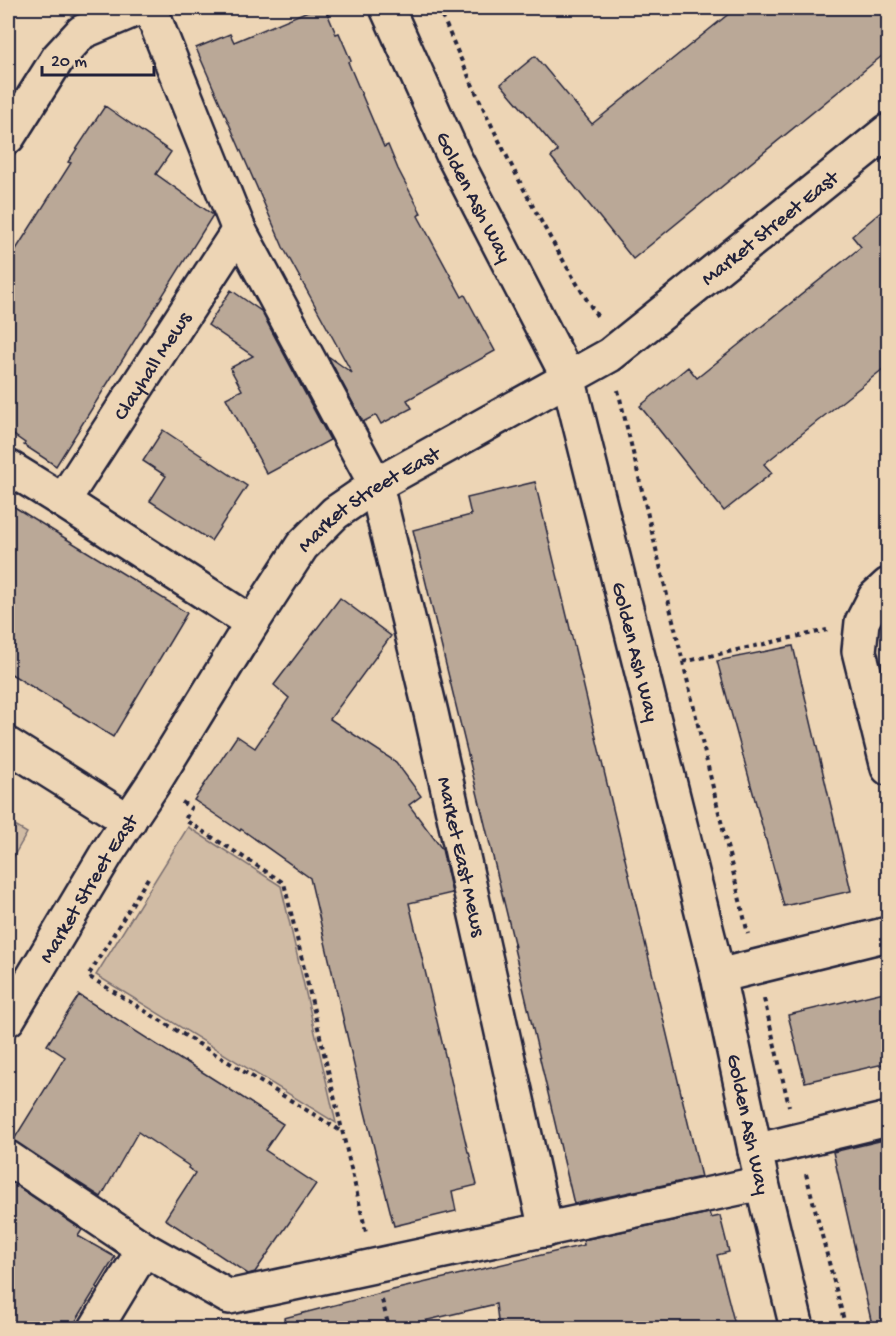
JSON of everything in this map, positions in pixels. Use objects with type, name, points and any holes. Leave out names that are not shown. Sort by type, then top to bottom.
[{"type":"street","points":[[8,137],[58,58],[82,32],[139,8]]},
{"type":"street","points":[[150,8],[239,230],[376,485]]},
{"type":"street","name":"Golden Ash Way","points":[[387,8],[454,157],[567,376],[718,976],[762,1183],[797,1329]]},
{"type":"street","name":"Market Street East","points":[[8,1018],[129,820],[302,546],[335,513],[376,485],[567,376],[609,355],[888,131]]},
{"type":"street","name":"Clayhall Mews","points":[[63,501],[239,230]]},
{"type":"street","points":[[8,467],[252,623]]},
{"type":"street","name":"Market East Mews","points":[[376,485],[431,713],[546,1230]]},
{"type":"street","points":[[888,585],[874,597],[862,622],[859,651],[888,768]]},
{"type":"street","points":[[8,745],[129,820]]},
{"type":"street","points":[[718,976],[888,934]]},
{"type":"street","points":[[755,1151],[888,1119]]},
{"type":"street","points":[[8,1158],[144,1249],[229,1297],[374,1268],[762,1183]]},
{"type":"street","points":[[96,1329],[144,1249]]},
{"type":"path","points":[[683,662],[862,622]]},
{"type":"path","points":[[153,784],[191,808],[185,820],[284,883],[389,1329]]},
{"type":"path","points":[[148,878],[88,976],[344,1133]]},
{"type":"shaded area","points":[[8,822],[27,833],[8,866]]},
{"type":"shaded area","points":[[188,827],[281,886],[336,1123],[96,975]]},
{"type":"building","points":[[315,8],[325,8],[336,34],[339,33],[351,61],[348,62],[384,147],[388,145],[421,213],[418,216],[462,297],[465,295],[495,351],[407,400],[412,408],[381,424],[376,415],[363,422],[328,356],[352,373],[283,247],[196,48],[230,34],[234,42]]},
{"type":"building","points":[[736,8],[888,8],[888,51],[633,259],[551,157],[558,151],[501,84],[535,56],[592,124]]},
{"type":"building","points":[[105,106],[171,152],[156,174],[213,215],[56,466],[24,445],[25,443],[8,431],[8,262],[71,163],[68,162]]},
{"type":"building","points":[[888,206],[888,365],[764,464],[772,473],[724,511],[640,406],[688,367],[697,378],[861,247],[852,236]]},
{"type":"building","points":[[231,290],[261,311],[330,440],[267,474],[226,398],[242,390],[230,368],[253,356],[208,325]]},
{"type":"building","points":[[163,430],[247,486],[211,541],[150,501],[166,476],[143,461]]},
{"type":"building","points":[[535,482],[701,1177],[574,1204],[513,944],[515,947],[413,530],[471,515],[467,498]]},
{"type":"building","points":[[8,503],[187,613],[113,737],[8,672]]},
{"type":"building","points":[[340,598],[391,636],[330,719],[396,762],[421,796],[409,805],[442,849],[452,893],[409,903],[477,1185],[452,1191],[456,1211],[394,1226],[310,878],[241,829],[240,831],[194,800],[237,736],[255,748],[289,698],[274,685]]},
{"type":"building","points":[[793,646],[851,891],[784,906],[717,661]]},
{"type":"building","points":[[888,991],[888,1063],[805,1082],[788,1015]]},
{"type":"building","points":[[79,995],[283,1124],[265,1150],[316,1184],[255,1272],[248,1274],[165,1219],[195,1173],[188,1168],[189,1166],[138,1132],[101,1197],[13,1141],[65,1057],[47,1045]]},
{"type":"building","points":[[888,1139],[888,1329],[873,1329],[833,1152]]},
{"type":"building","points":[[8,1180],[82,1230],[78,1236],[115,1257],[71,1329],[8,1329]]},
{"type":"building","points":[[709,1213],[711,1218],[720,1216],[729,1252],[717,1255],[736,1329],[499,1329],[496,1304],[390,1329],[286,1329],[284,1318],[584,1245],[583,1240]]}]
